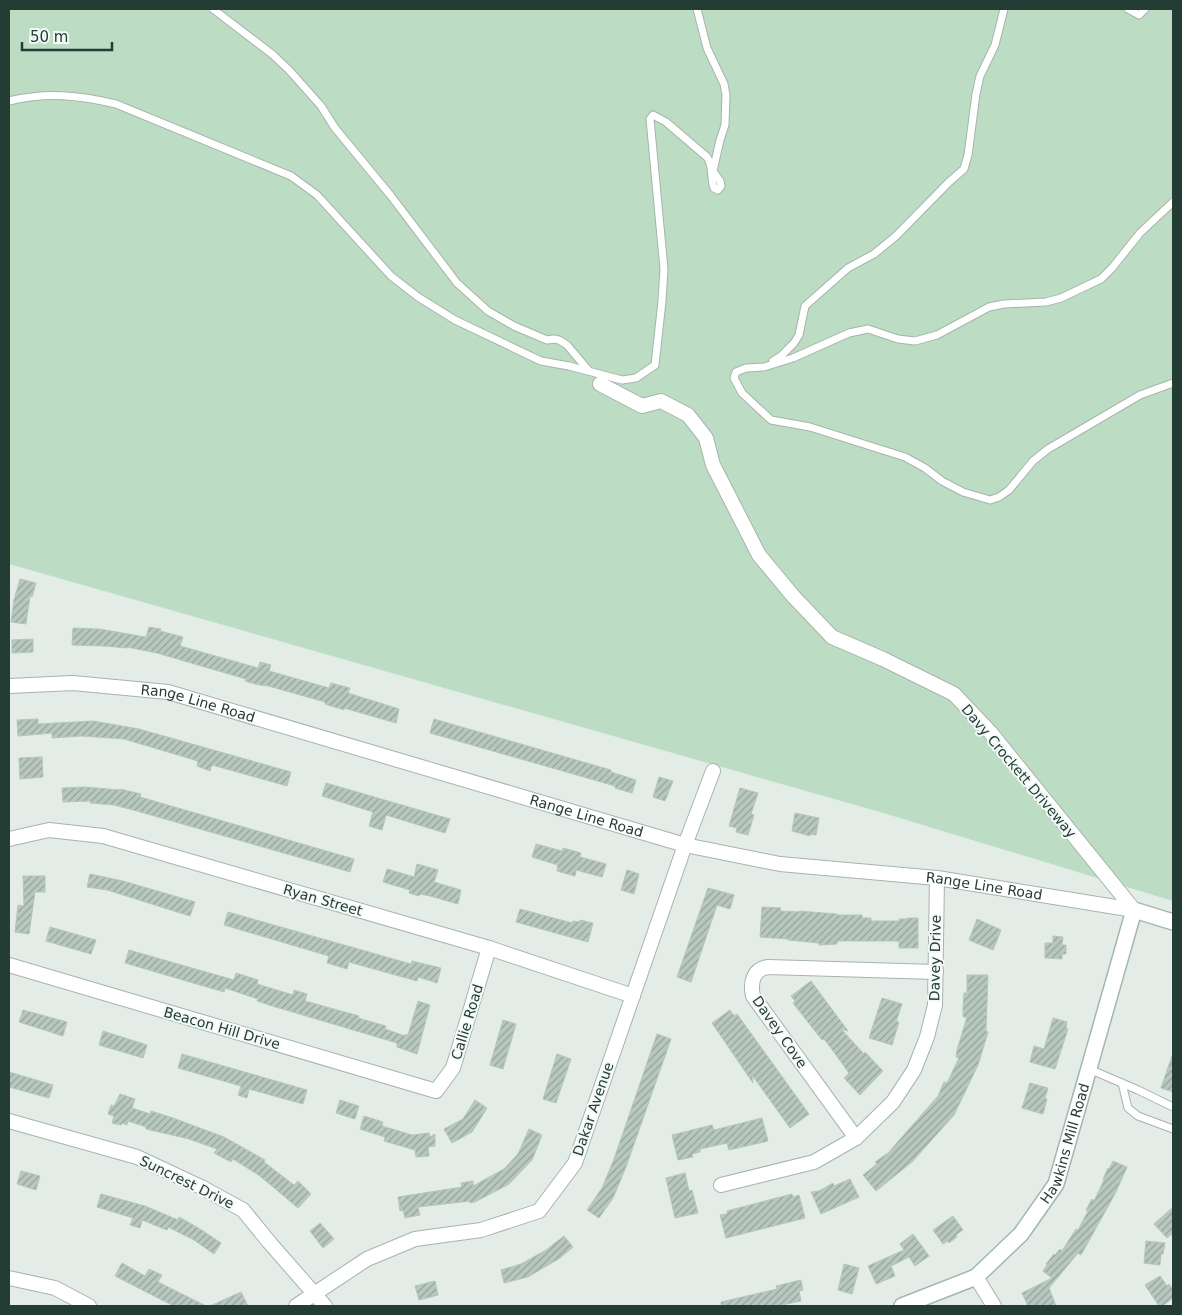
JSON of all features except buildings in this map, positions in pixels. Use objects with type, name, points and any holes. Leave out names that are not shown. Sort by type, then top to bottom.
[{"type":"street","name":"Davy Crockett Driveway","points":[[600,384],[642,406],[661,401],[688,415],[706,438],[713,465],[759,555],[793,596],[832,637],[883,659],[954,694],[990,732],[1134,910]]},
{"type":"street","name":"Range Line Road","points":[[9,686],[73,684],[168,692],[685,845],[780,864],[937,878],[1134,910],[1173,922]]},
{"type":"street","name":"Dakar Avenue","points":[[296,1306],[367,1259],[415,1239],[481,1230],[539,1211],[575,1163],[685,845],[713,771]]},
{"type":"street","name":"Ryan Street","points":[[9,839],[49,830],[103,836],[489,948],[632,996]]},
{"type":"street","name":"Davey Drive","points":[[720,1185],[814,1162],[856,1138],[893,1102],[914,1070],[927,1037],[935,1005],[937,878]]},
{"type":"street","name":"Hawkins Mill Road","points":[[902,1306],[976,1276],[1021,1234],[1056,1184],[1134,910]]},
{"type":"street","name":"Callie Road","points":[[436,1091],[453,1068],[489,948]]},
{"type":"street","name":"Beacon Hill Drive","points":[[9,965],[436,1091]]},
{"type":"street","name":"Davey Cove","points":[[856,1138],[753,996],[751,988],[756,972],[768,967],[936,972]]},
{"type":"street","name":"Suncrest Drive","points":[[9,1121],[137,1156],[243,1210],[325,1306]]},
{"type":"street","points":[[976,1276],[994,1306]]},
{"type":"street","points":[[9,1278],[55,1288],[89,1306]]},
{"type":"lane","points":[[213,9],[272,54],[289,70],[321,106],[335,128],[391,196],[457,282],[488,311],[547,340],[554,338],[568,345],[589,372]]},
{"type":"lane","points":[[9,101],[46,95],[64,95],[86,97],[116,104],[291,176],[317,194],[391,276],[418,298],[455,320],[541,361],[622,380],[636,378],[655,365],[664,269],[658,222],[650,119],[653,115],[666,122],[707,157],[711,163],[714,188],[718,190],[721,186],[713,171],[720,140],[726,125],[726,95],[724,84],[707,48],[697,9]]},
{"type":"lane","points":[[764,367],[781,356],[794,344],[799,335],[805,306],[848,268],[874,254],[896,236],[948,182],[964,169],[968,155],[980,76],[995,45],[1004,9]]},
{"type":"lane","points":[[1128,9],[1139,16],[1145,9]]},
{"type":"lane","points":[[1173,202],[1140,232],[1101,279],[1061,298],[1046,302],[1004,304],[989,307],[937,335],[915,341],[898,339],[868,329],[849,333],[793,358],[764,367],[746,368],[736,372],[734,378],[742,393],[771,420],[810,427],[905,457],[953,487],[976,497],[990,500],[999,497],[1009,490],[1033,461],[1048,448],[1140,395],[1173,384]]},
{"type":"lane","points":[[1089,1068],[1173,1107]]},
{"type":"lane","points":[[1122,1083],[1128,1108],[1138,1116],[1173,1129]]},
{"type":"green space","points":[[9,9],[1173,9],[1173,901],[880,812],[9,564]]}]
